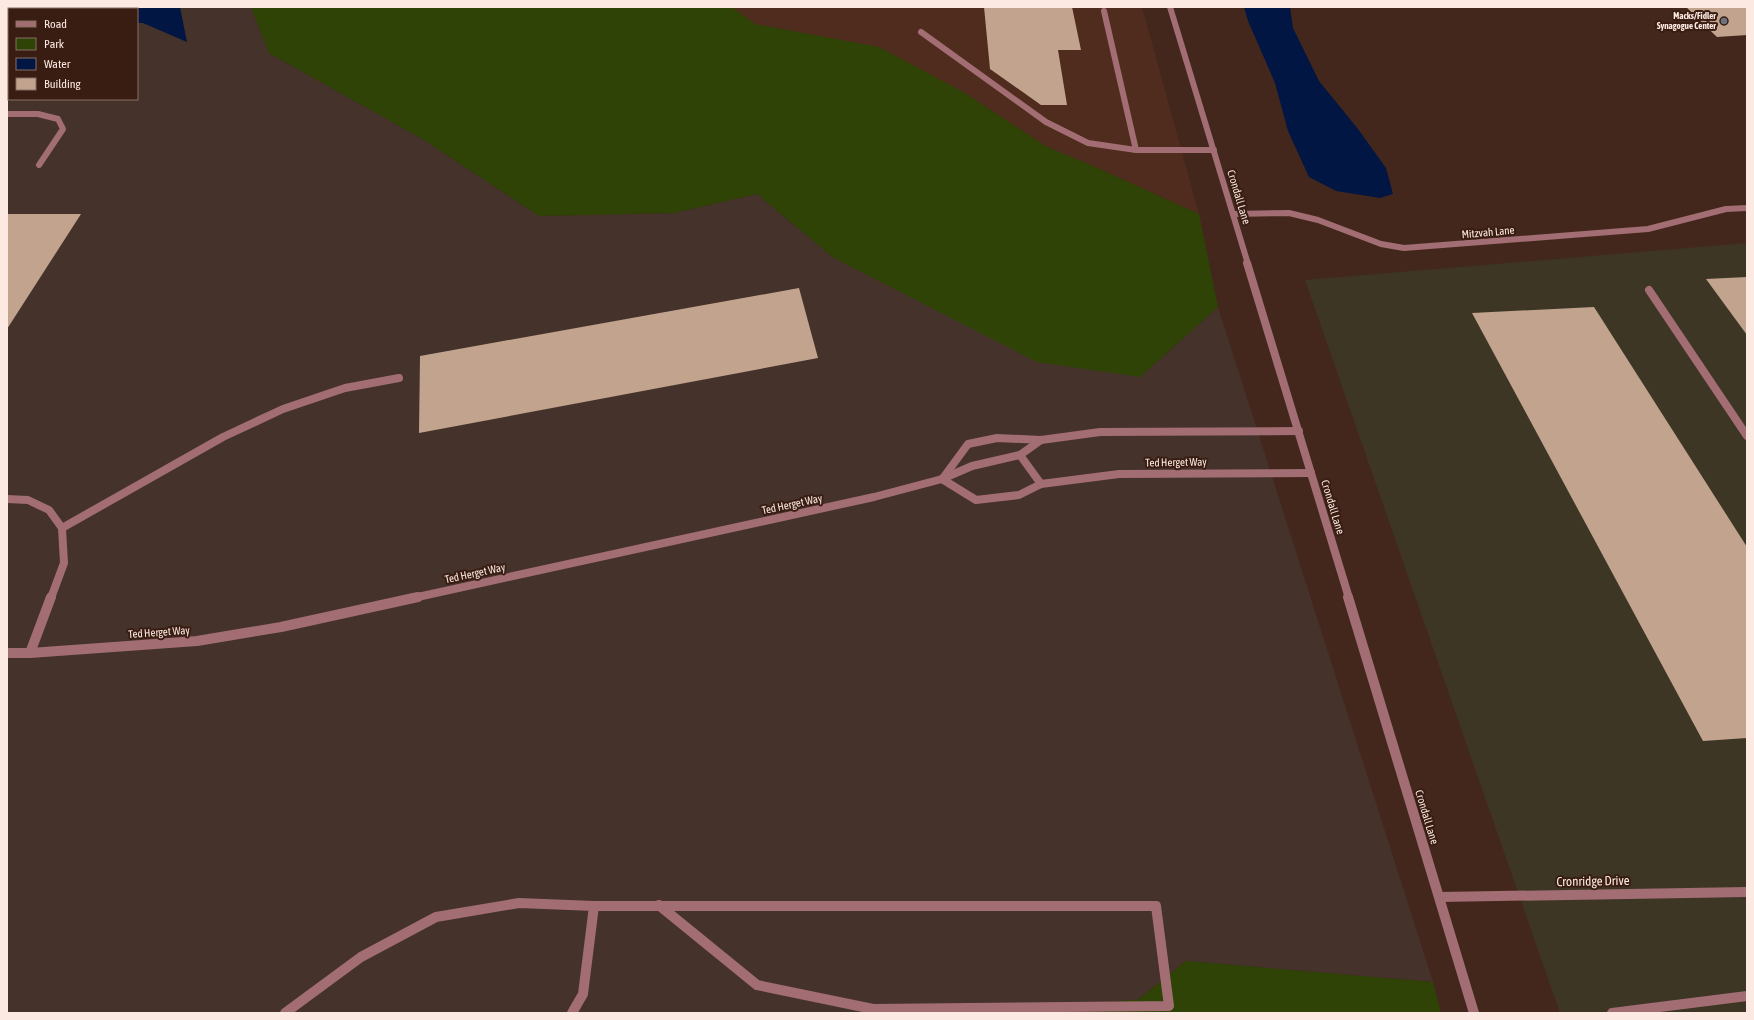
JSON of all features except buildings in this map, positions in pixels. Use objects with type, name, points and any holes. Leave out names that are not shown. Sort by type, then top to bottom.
[{"type":"street","name":"Crondall Lane","points":[[1170,7],[1474,1013]]},
{"type":"street","points":[[1104,11],[1136,150]]},
{"type":"street","points":[[921,32],[1046,122],[1088,143],[1136,150],[1214,150]]},
{"type":"street","points":[[7,114],[38,114],[58,119],[63,129],[39,165]]},
{"type":"street","name":"Mitzvah Lane","points":[[1233,214],[1290,213],[1318,220],[1381,244],[1404,248],[1648,229],[1726,209],[1747,208]]},
{"type":"street","points":[[1649,290],[1747,436]]},
{"type":"street","points":[[62,528],[223,437],[283,409],[345,388],[398,378]]},
{"type":"street","name":"Ted Herget Way","points":[[942,479],[968,444],[997,438],[1041,440],[1100,432],[1298,431]]},
{"type":"street","name":"Ted Herget Way","points":[[7,653],[30,653],[197,641],[281,627],[874,497],[942,479],[972,466],[1020,455],[1041,440]]},
{"type":"street","points":[[1020,455],[1041,484]]},
{"type":"street","name":"Ted Herget Way","points":[[942,479],[976,500],[1019,495],[1041,484],[1119,474],[1311,473]]},
{"type":"street","points":[[7,499],[28,500],[49,510],[62,528],[64,564],[30,653]]},
{"type":"street","name":"Cronridge Drive","points":[[1440,897],[1747,892]]},
{"type":"street","points":[[285,1013],[361,957],[436,918],[519,903],[594,906],[659,905],[1156,906],[1169,1006],[873,1009],[757,985],[659,905]]},
{"type":"street","points":[[572,1013],[584,994],[594,906]]},
{"type":"street","points":[[1612,1013],[1747,996]]},
{"type":"shaded area","points":[[7,7],[251,7],[269,53],[424,140],[539,216],[674,213],[757,194],[834,258],[1140,377],[1218,307],[1433,982],[1186,961],[1121,1013],[7,1013]]},
{"type":"shaded area","points":[[732,7],[1142,7],[1199,214],[1091,165],[1047,147],[965,93],[803,33],[754,24]]},
{"type":"shaded area","points":[[1747,243],[1747,1013],[1560,1013],[1305,280]]},
{"type":"green space","points":[[251,7],[732,7],[755,24],[879,47],[965,93],[1047,147],[1091,165],[1199,214],[1218,307],[1140,377],[1037,362],[834,258],[757,194],[674,213],[539,216],[424,140],[269,53]]},
{"type":"green space","points":[[1186,961],[1433,982],[1441,1013],[1074,1013],[1091,1004],[1139,999]]},
{"type":"water","points":[[7,7],[180,7],[187,42],[143,23],[138,23],[138,8],[8,8],[7,23]]},
{"type":"water","points":[[1244,7],[1290,7],[1293,28],[1319,81],[1358,129],[1386,168],[1393,194],[1380,198],[1336,191],[1309,177],[1288,131],[1275,83],[1248,21]]},
{"type":"place","name":"Macks/Fidler Synagogue Center","points":[[1724,21]]}]
